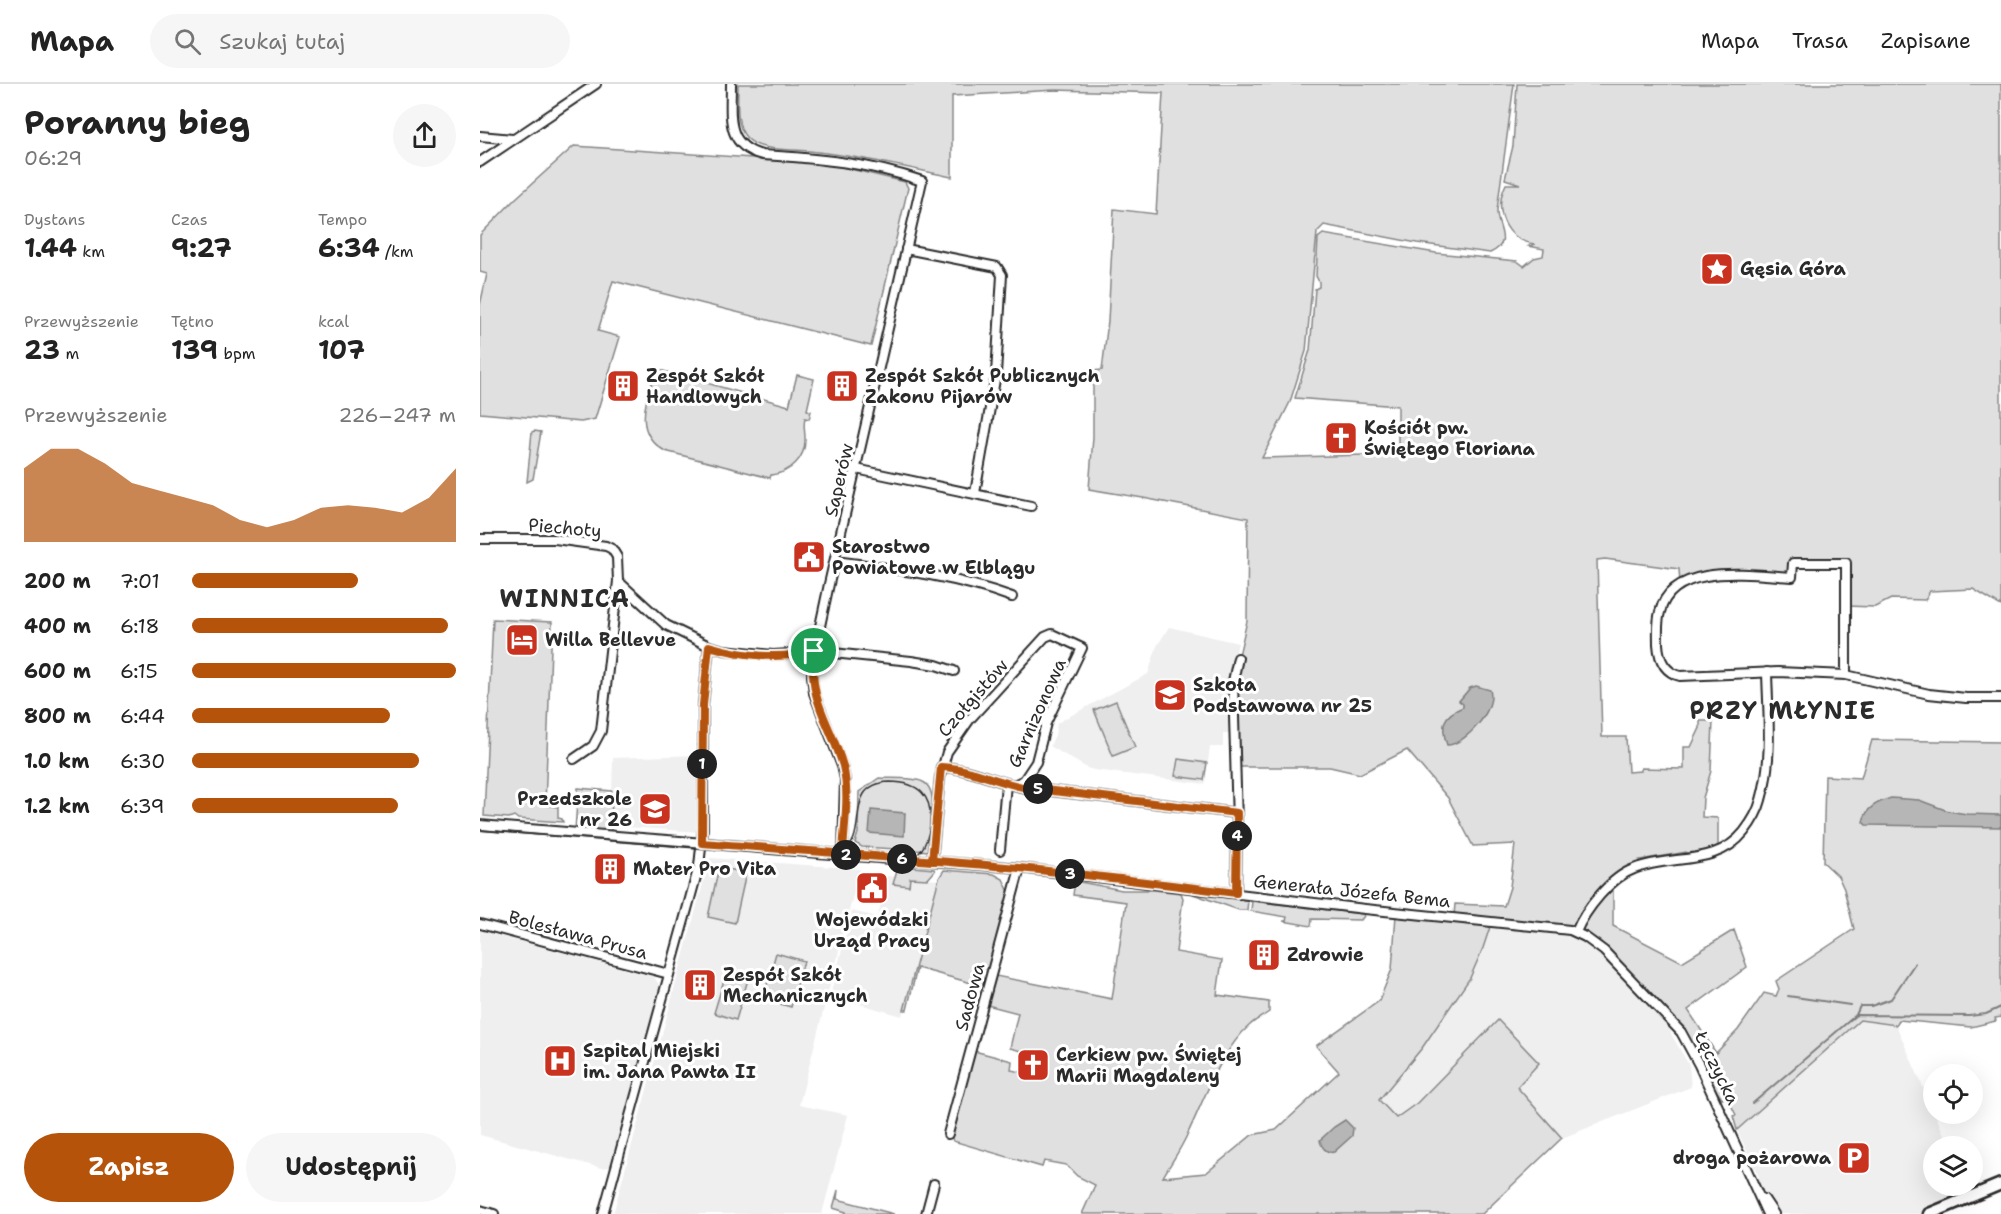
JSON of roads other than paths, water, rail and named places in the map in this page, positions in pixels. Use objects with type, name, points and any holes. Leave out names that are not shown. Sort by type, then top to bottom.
[{"type":"main road","points":[[1929,1214],[2001,1184]]},
{"type":"street","points":[[480,162],[596,84]]},
{"type":"street","name":"Saperów","points":[[730,84],[732,129],[738,141],[753,153],[824,159],[922,181],[814,651],[812,676],[814,693],[845,779],[843,854]]},
{"type":"street","points":[[480,135],[513,138]]},
{"type":"street","points":[[906,249],[997,267],[1002,273],[996,374],[975,493]]},
{"type":"street","points":[[856,469],[1031,506]]},
{"type":"street","name":"Piechoty","points":[[480,539],[550,539],[606,546],[612,549],[617,557],[618,581],[601,731],[593,746],[574,759]]},
{"type":"street","points":[[835,561],[946,578],[1012,597]]},
{"type":"street","points":[[1846,675],[1846,563],[1793,563],[1792,577],[1728,575],[1698,577],[1680,584],[1671,591],[1660,611],[1658,633],[1660,656],[1670,672],[1680,676],[1767,672],[1846,675],[1929,694],[1966,698],[2001,698]]},
{"type":"street","points":[[618,581],[662,623],[709,646],[731,652],[801,654],[814,651],[911,661],[954,671]]},
{"type":"street","name":"Czołgistów","points":[[932,861],[941,767],[947,752],[966,724],[1046,637],[1052,634],[1082,648]]},
{"type":"street","points":[[603,1214],[701,855],[703,705],[709,646]]},
{"type":"street","name":"Garnizonowa","points":[[1000,850],[1010,784],[1024,780],[1036,762],[1046,723],[1082,648]]},
{"type":"street","points":[[1236,893],[1237,813],[1233,681],[1238,658]]},
{"type":"street","points":[[1576,932],[1605,890],[1626,872],[1640,867],[1713,855],[1732,844],[1746,829],[1759,808],[1765,781],[1768,738],[1767,672]]},
{"type":"street","points":[[941,767],[956,768],[1010,784],[1237,813]]},
{"type":"street","name":"Generała Józefa Bema","points":[[480,825],[1020,868],[1396,912],[1542,926],[1576,932]]},
{"type":"street","name":"Sadowa","points":[[948,1134],[1020,868]]},
{"type":"street","name":"Bolesława Prusa","points":[[480,924],[669,974]]},
{"type":"street","name":"Łęczycka","points":[[1576,932],[1605,951],[1681,1032],[1699,1065],[1767,1214]]},
{"type":"street","points":[[926,1214],[934,1184]]},
{"type":"street","name":"Łęczycka","points":[[1754,1186],[1774,1214]]},
{"type":"street","points":[[480,1210],[494,1214]]},
{"type":"waterway","points":[[1856,1015],[1860,1006],[1871,1006],[1891,999],[1915,963]]},
{"type":"waterway","points":[[1788,996],[1850,1005]]},
{"type":"waterway","points":[[1752,1104],[1856,1015],[1969,1016],[1986,1014],[2001,1007]]},
{"type":"tram line","points":[[480,830],[898,865],[917,856],[924,846],[930,825],[927,799],[917,788],[909,785],[890,782],[875,785],[866,792],[861,801],[855,836],[850,846],[841,854],[828,858],[821,858],[817,858],[814,858]]},
{"type":"place","name":"Gęsia Góra","points":[[1717,269]]},
{"type":"place","name":"Zespół Szkół Handlowych","points":[[623,386]]},
{"type":"place","name":"Zespół Szkół Publicznych Zakonu Pijarów","points":[[842,386]]},
{"type":"place","name":"Kościół pw. Świętego Floriana","points":[[1341,438]]},
{"type":"place","name":"Starostwo Powiatowe w Elblągu","points":[[809,557]]},
{"type":"place","name":"Willa Bellevue","points":[[522,640]]},
{"type":"place","name":"Szkoła Podstawowa nr 25","points":[[1170,695]]},
{"type":"place","name":"Przedszkole nr 26","points":[[655,809]]},
{"type":"place","name":"Mater Pro Vita","points":[[610,869]]},
{"type":"place","name":"Wojewódzki Urząd Pracy","points":[[872,888]]},
{"type":"place","name":"Zdrowie","points":[[1264,955]]},
{"type":"place","name":"Zespół Szkół Mechanicznych","points":[[700,985]]},
{"type":"place","name":"Szpital Miejski im. Jana Pawła II","points":[[560,1061]]},
{"type":"place","name":"Cerkiew pw. Świętej Marii Magdaleny","points":[[1033,1065]]},
{"type":"place","name":"droga pożarowa","points":[[1854,1158]]},
{"type":"district","name":"WINNICA","points":[[565,599]]},
{"type":"district","name":"PRZY MŁYNIE","points":[[1783,711]]}]
